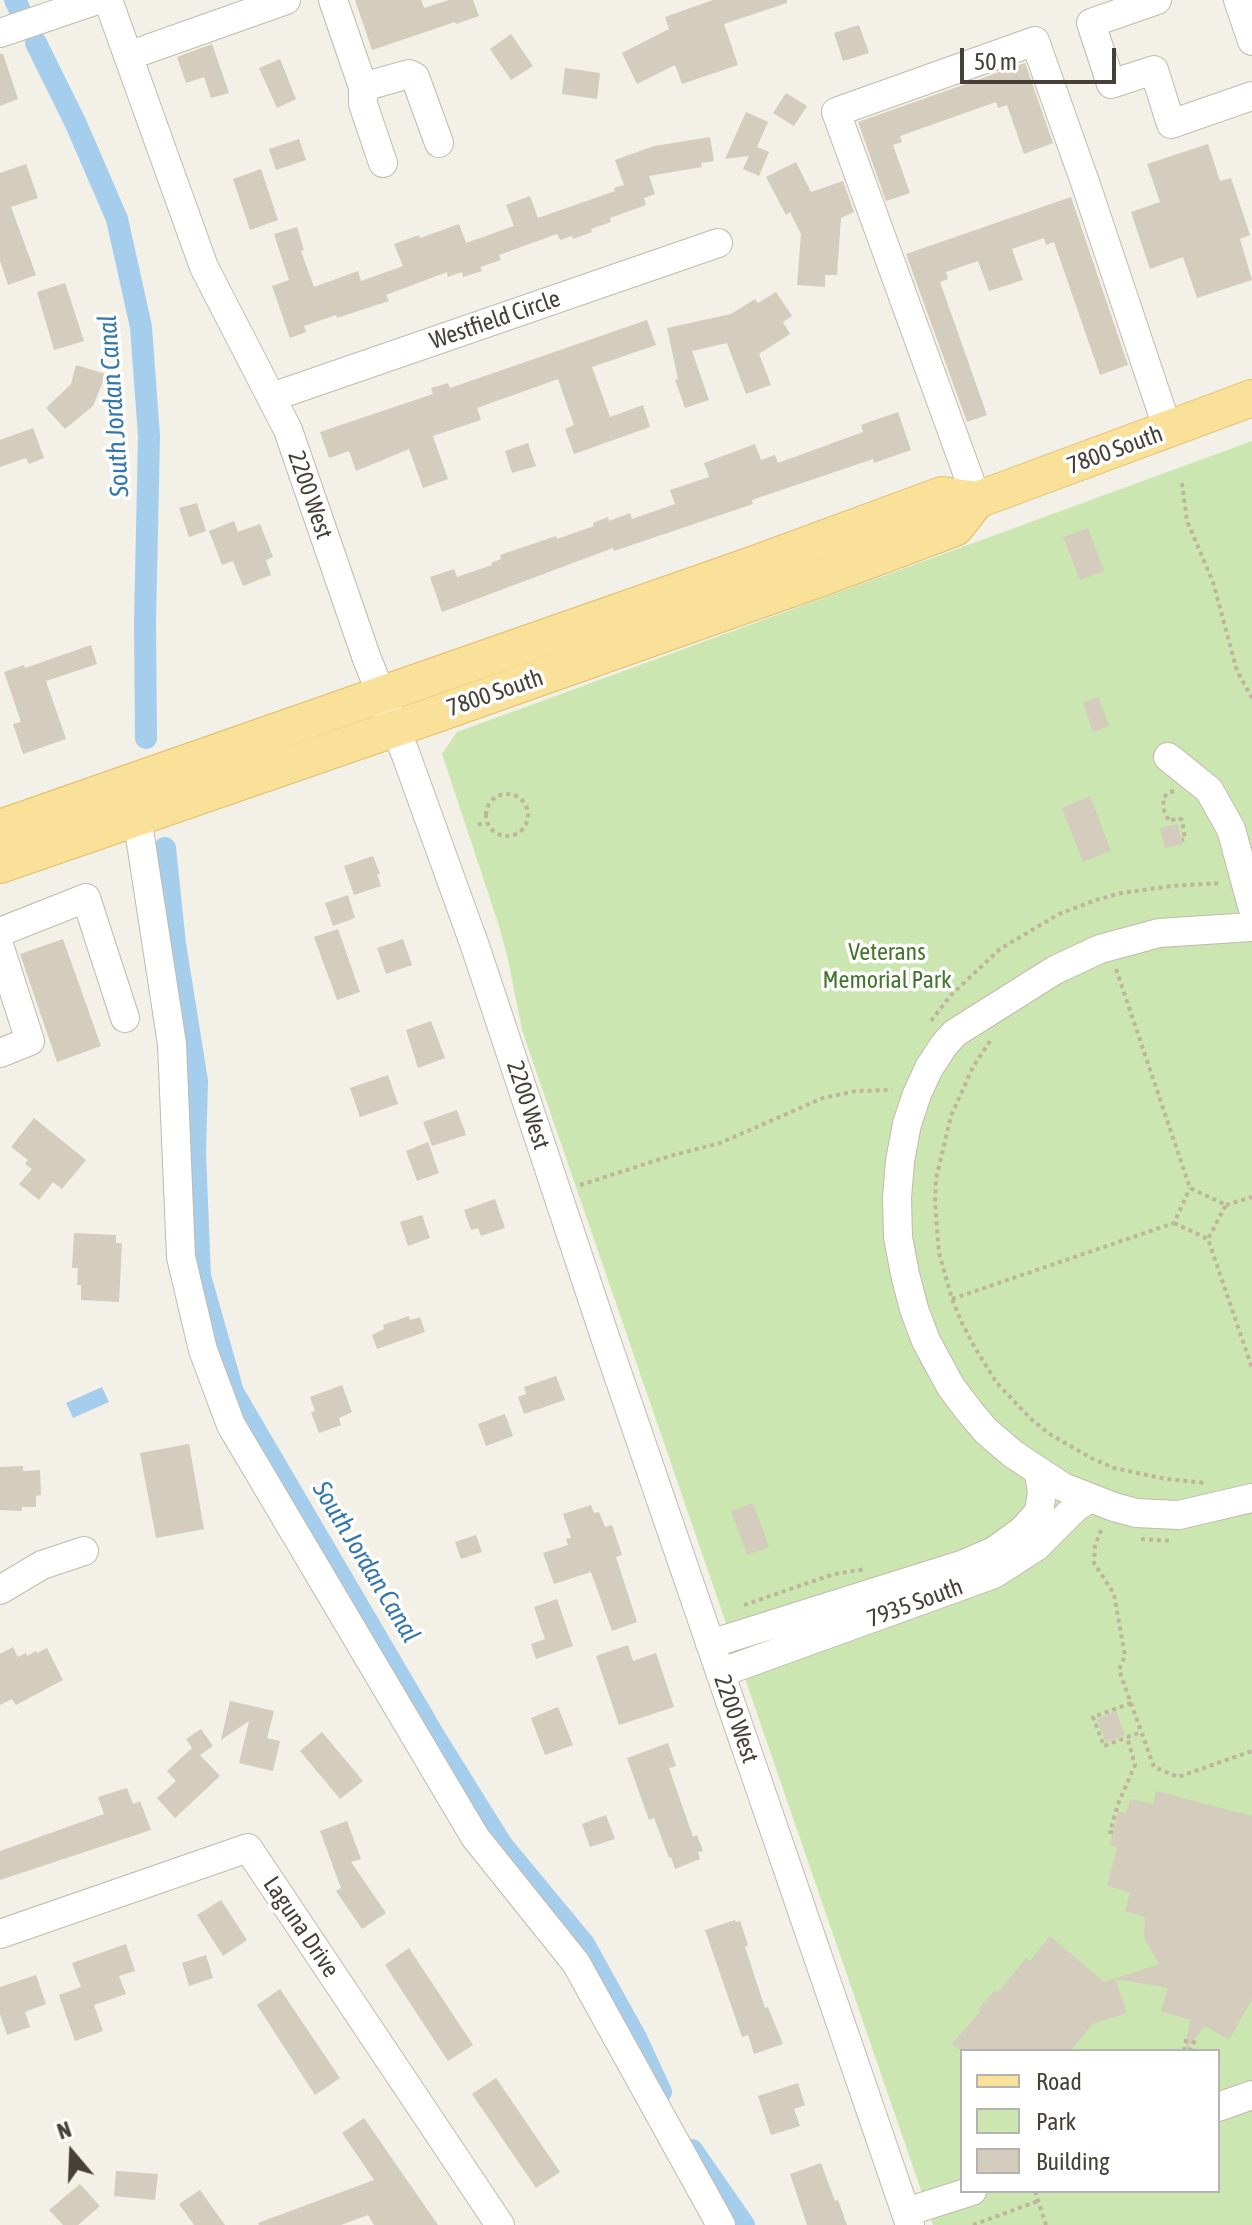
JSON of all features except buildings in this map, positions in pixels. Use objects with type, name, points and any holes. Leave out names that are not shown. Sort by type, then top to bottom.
[{"type":"main road","name":"7800 South","points":[[0,828],[752,565],[942,495],[977,500],[1252,398]]},
{"type":"main road","name":"7800 South","points":[[0,865],[824,577],[955,528],[977,500]]},
{"type":"street","points":[[0,33],[97,0]]},
{"type":"street","name":"2200 West","points":[[108,0],[204,267],[272,397],[297,455],[367,659],[475,946],[606,1340],[908,2218]]},
{"type":"street","points":[[128,56],[286,0]]},
{"type":"street","points":[[333,0],[363,87],[363,104],[383,163]]},
{"type":"street","points":[[1157,0],[1091,23],[1111,84],[1154,70],[1171,124],[1252,96]]},
{"type":"street","points":[[1238,0],[1252,41]]},
{"type":"street","points":[[977,500],[836,112],[1035,41],[1168,430]]},
{"type":"street","points":[[363,87],[409,74],[415,77],[439,143]]},
{"type":"street","name":"Westfield Circle","points":[[272,397],[718,243]]},
{"type":"street","points":[[1168,757],[1209,790],[1231,829],[1249,894]]},
{"type":"street","points":[[137,817],[172,1044],[181,1257],[203,1350],[231,1425],[475,1837],[576,1963],[721,2225]]},
{"type":"street","points":[[0,932],[86,898],[125,1018]]},
{"type":"street","points":[[1252,927],[1159,933],[1100,949],[1055,970],[955,1033],[929,1068],[917,1094],[907,1124],[897,1198],[898,1237],[914,1309],[939,1367],[986,1431],[1039,1473],[1063,1487],[1136,1513],[1196,1512],[1252,1498]]},
{"type":"street","points":[[0,948],[30,1041],[0,1053]]},
{"type":"street","name":"7935 South","points":[[710,1644],[964,1564],[994,1551],[1023,1530],[1039,1512],[1042,1493],[1039,1473]]},
{"type":"street","name":"7935 South","points":[[720,1673],[994,1574],[1036,1547],[1075,1508],[1090,1498]]},
{"type":"street","points":[[0,1590],[42,1565],[84,1551]]},
{"type":"street","name":"Laguna Drive","points":[[0,1934],[248,1848],[500,2225]]},
{"type":"street","points":[[1220,2106],[1252,2095]]},
{"type":"street","points":[[908,2218],[967,2193]]},
{"type":"path","points":[[1182,483],[1187,521],[1210,575],[1237,671],[1252,698]]},
{"type":"path","points":[[508,793],[521,799],[528,811],[521,831],[509,836],[495,833],[486,822],[489,802],[501,794],[508,793]]},
{"type":"path","points":[[478,825],[486,822]]},
{"type":"path","points":[[924,1030],[956,987],[1000,949],[1049,919],[1081,905],[1149,888],[1249,894]]},
{"type":"path","points":[[1113,961],[1190,1188],[1174,1223]]},
{"type":"path","points":[[992,1038],[984,1046],[951,1116],[936,1179],[939,1253],[952,1299],[974,1346],[996,1382],[1021,1410],[1048,1433],[1091,1458],[1114,1468],[1166,1479],[1219,1484]]},
{"type":"path","points":[[580,1185],[720,1143],[823,1098],[879,1089],[894,1090],[891,1099]]},
{"type":"path","points":[[1190,1188],[1226,1205],[1252,1197]]},
{"type":"path","points":[[1208,1239],[1226,1205]]},
{"type":"path","points":[[952,1299],[1174,1223],[1208,1239],[1252,1368]]},
{"type":"path","points":[[1101,1530],[1095,1546],[1094,1563],[1114,1594],[1125,1656],[1119,1670],[1154,1767],[1178,1777],[1252,1751]]},
{"type":"path","points":[[1131,1703],[1093,1717],[1104,1746],[1141,1732]]},
{"type":"path","points":[[1113,1832],[1110,1832],[1118,1804],[1135,1765],[1127,1737]]},
{"type":"path","points":[[1186,2049],[1187,2035]]},
{"type":"path","points":[[1188,2049],[1196,2038]]},
{"type":"path","points":[[1036,2193],[1046,2225]]},
{"type":"path","points":[[973,2225],[1038,2201]]},
{"type":"green space","name":"Veterans Memorial Park","points":[[1252,441],[1252,2225],[933,2225],[522,1030],[499,926],[442,754],[457,732]]},
{"type":"water","points":[[102,1387],[109,1402],[73,1418],[66,1403]]},
{"type":"waterway","name":"South Jordan Canal","points":[[15,0],[19,8]]},
{"type":"waterway","name":"South Jordan Canal","points":[[36,43],[76,124],[117,219],[141,327],[149,436],[146,738]]},
{"type":"waterway","name":"South Jordan Canal","points":[[165,848],[175,944],[197,1081],[195,1153],[200,1276],[233,1392],[436,1739],[502,1845],[584,1944],[635,2036],[661,2092]]},
{"type":"waterway","name":"South Jordan Canal","points":[[692,2150],[744,2225]]}]
